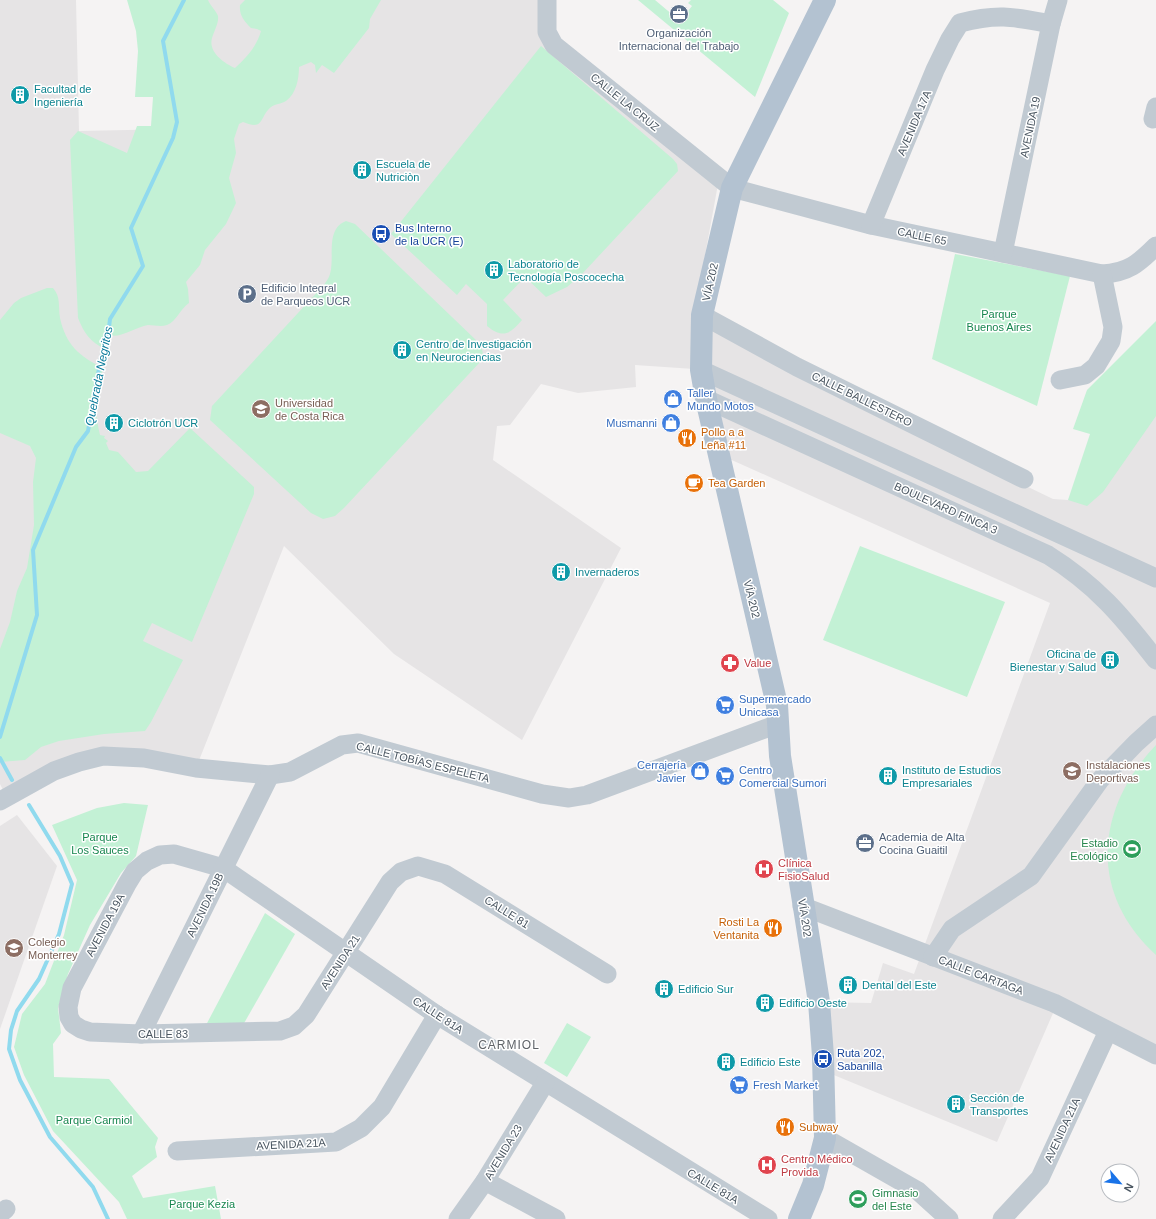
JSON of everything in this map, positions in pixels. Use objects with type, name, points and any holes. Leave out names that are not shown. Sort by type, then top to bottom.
[{"type":"main road","name":"VÍA 202","points":[[799,1219],[813,1185],[825,1138],[822,1034],[819,1002],[802,906],[780,756],[777,705],[706,399],[701,370],[702,315],[732,188],[825,0]]},
{"type":"street","name":"CALLE LA CRUZ","points":[[547,0],[547,32],[554,45],[732,188]]},
{"type":"street","name":"AVENIDA 19","points":[[1003,254],[1051,24],[1058,0]]},
{"type":"street","name":"AVENIDA 17A","points":[[871,225],[936,70],[950,39],[960,23],[984,17],[1009,16],[1051,24]]},
{"type":"street","name":"CALLE 65","points":[[732,188],[871,225],[1003,254],[1108,273]]},
{"type":"street","points":[[1060,380],[1085,375],[1096,366],[1111,342],[1113,327],[1108,273],[1137,264],[1156,246]]},
{"type":"street","name":"CALLE BALLESTERO","points":[[702,315],[797,367],[1024,479]]},
{"type":"street","name":"BOULEVARD FINCA 3","points":[[701,370],[1156,578]]},
{"type":"street","name":"BOULEVARD FINCA 3","points":[[706,399],[1048,554],[1075,572],[1101,594],[1128,623],[1156,660]]},
{"type":"street","name":"CALLE TOBÍAS ESPELETA","points":[[0,801],[54,771],[79,762],[103,756],[144,758],[196,768],[270,775],[290,772],[342,745],[358,743],[542,794],[569,798],[587,795],[778,724]]},
{"type":"street","points":[[933,957],[952,929],[1031,876],[1100,780],[1156,725]]},
{"type":"street","name":"AVENIDA 19B","points":[[141,1034],[270,775]]},
{"type":"street","name":"CALLE 81A","points":[[146,861],[160,855],[174,854],[223,868],[346,954],[437,1015],[545,1083],[768,1219]]},
{"type":"street","name":"AVENIDA 19A","points":[[69,1017],[68,1007],[72,988],[127,884],[135,871],[146,861]]},
{"type":"street","name":"CALLE 81","points":[[402,872],[418,866],[445,874],[607,974]]},
{"type":"street","name":"AVENIDA 21","points":[[264,1033],[280,1031],[294,1026],[306,1015],[346,954],[390,882],[402,872]]},
{"type":"street","name":"CALLE CARTAGA","points":[[802,906],[1054,1003],[1156,1055]]},
{"type":"street","name":"AVENIDA 21A","points":[[177,1151],[336,1142],[361,1128],[382,1107],[437,1015]]},
{"type":"street","name":"CALLE 83","points":[[69,1017],[73,1024],[90,1032],[141,1034],[264,1033]]},
{"type":"street","name":"AVENIDA 21A","points":[[1002,1219],[1040,1178],[1108,1031]]},
{"type":"street","name":"AVENIDA 23","points":[[458,1219],[485,1180],[545,1083]]},
{"type":"street","points":[[825,1138],[918,1191],[950,1219]]},
{"type":"street","points":[[485,1180],[556,1219]]},
{"type":"shaded area","name":"Universidad de Costa Rica","points":[[0,0],[76,0],[79,131],[176,129],[184,0],[542,0],[543,34],[718,184],[694,316],[694,369],[635,365],[636,387],[578,393],[541,384],[510,425],[497,426],[493,460],[621,548],[522,740],[394,654],[284,546],[196,768],[103,756],[6,796],[0,784]]},
{"type":"shaded area","name":"Instalaciones Deportivas","points":[[709,324],[1022,484],[1053,499],[1068,500],[1156,340],[1156,1055],[1057,1004],[997,1142],[824,1071],[819,1002],[871,1003],[883,963],[914,974],[1050,603],[725,457],[715,409]]},
{"type":"shaded area","name":"Colegio Monterrey","points":[[17,815],[57,866],[0,1029],[0,826]]},
{"type":"green space","points":[[127,0],[208,0],[218,16],[211,43],[212,48],[222,60],[235,68],[251,51],[257,42],[261,31],[251,28],[242,18],[240,5],[245,0],[381,0],[370,19],[369,28],[334,73],[322,65],[316,73],[315,65],[311,62],[299,67],[295,90],[286,101],[271,107],[258,124],[255,125],[243,122],[239,124],[234,139],[236,153],[229,178],[236,203],[226,224],[205,250],[200,265],[186,282],[189,303],[173,321],[167,325],[148,325],[123,334],[113,336],[108,335],[105,349],[91,340],[78,318],[70,140],[78,131],[127,153],[137,126],[151,126],[153,97],[135,97],[138,51],[136,31]]},
{"type":"green space","points":[[638,0],[655,0],[680,21],[692,6],[688,3],[691,0],[773,0],[789,13],[755,97]]},
{"type":"green space","points":[[541,46],[673,159],[677,164],[678,171],[582,274],[567,287],[546,297],[525,277],[503,300],[522,320],[514,329],[502,334],[487,326],[487,304],[466,284],[457,295],[391,234]]},
{"type":"green space","points":[[346,221],[355,224],[477,341],[482,348],[483,355],[481,361],[344,508],[335,516],[323,519],[311,513],[210,420],[212,406],[326,282],[330,276],[332,244],[335,230],[339,225]]},
{"type":"green space","name":"Parque Buenos Aires","points":[[955,254],[1070,276],[1037,406],[932,359]]},
{"type":"green space","points":[[47,288],[53,288],[56,291],[59,302],[60,318],[70,343],[80,354],[103,368],[97,394],[96,408],[100,435],[105,436],[104,438],[108,441],[106,443],[109,450],[118,452],[136,472],[148,471],[190,428],[254,487],[254,494],[192,642],[152,623],[143,641],[183,660],[145,731],[104,734],[59,741],[41,747],[25,760],[0,762],[0,649],[10,622],[17,591],[27,568],[34,525],[33,482],[36,458],[30,446],[0,433],[0,320],[14,303],[21,298]]},
{"type":"green space","points":[[1156,321],[1156,416],[1103,492],[1087,506],[1068,500],[1090,434],[1073,429],[1087,390]]},
{"type":"green space","points":[[860,546],[1005,602],[967,697],[823,640]]},
{"type":"green space","name":"Estadio Ecológico","points":[[1156,745],[1156,955],[1134,931],[1119,905],[1110,878],[1108,851],[1111,823],[1121,796],[1136,770]]},
{"type":"green space","points":[[124,803],[148,805],[136,856],[121,873],[90,925],[68,974],[58,1008],[61,1033],[53,1044],[54,1077],[109,1079],[158,1138],[155,1147],[157,1157],[132,1176],[143,1198],[215,1186],[221,1219],[127,1219],[119,1202],[53,1131],[24,1075],[14,1047],[22,1014],[45,984],[64,935],[77,880],[52,825],[97,808]]},
{"type":"green space","points":[[265,913],[295,934],[243,1025],[205,1027]]},
{"type":"green space","points":[[567,1023],[591,1037],[567,1077],[544,1063]]},
{"type":"waterway","name":"Quebrada Negritos","points":[[0,737],[37,615],[33,550],[76,447],[88,431],[101,357],[107,345],[110,319],[143,266],[131,228],[173,138],[177,122],[163,41],[184,0]]},
{"type":"waterway","name":"Quebrada Negritos","points":[[0,758],[12,780]]},
{"type":"waterway","name":"Quebrada Negritos","points":[[29,805],[60,856],[72,884],[59,934],[39,979],[17,1011],[11,1030],[9,1049],[20,1080],[50,1137],[93,1187],[108,1219]]},
{"type":"place","name":"Organización Internacional del Trabajo","points":[[679,14]]},
{"type":"place","name":"Facultad de Ingeniería","points":[[20,95]]},
{"type":"place","name":"Escuela de Nutriciòn","points":[[362,170]]},
{"type":"place","name":"Bus Interno de la UCR (E)","points":[[381,234]]},
{"type":"place","name":"Laboratorio de Tecnología Poscocecha","points":[[494,270]]},
{"type":"place","name":"Edificio Integral de Parqueos UCR","points":[[247,294]]},
{"type":"place","name":"Centro de Investigación en Neurociencias","points":[[402,350]]},
{"type":"place","name":"Taller Mundo Motos","points":[[673,399]]},
{"type":"place","name":"Universidad de Costa Rica","points":[[261,409]]},
{"type":"place","name":"Ciclotrón UCR","points":[[114,423]]},
{"type":"place","name":"Musmanni","points":[[671,423]]},
{"type":"place","name":"Pollo a a Leña #11","points":[[687,438]]},
{"type":"place","name":"Tea Garden","points":[[694,483]]},
{"type":"place","name":"Invernaderos","points":[[561,572]]},
{"type":"place","name":"Oficina de Bienestar y Salud","points":[[1110,660]]},
{"type":"place","name":"Value","points":[[730,663]]},
{"type":"place","name":"Supermercado Unicasa","points":[[725,705]]},
{"type":"place","name":"Cerrajería Javier","points":[[700,771]]},
{"type":"place","name":"Instalaciones Deportivas","points":[[1072,771]]},
{"type":"place","name":"Centro Comercial Sumori","points":[[725,776]]},
{"type":"place","name":"Instituto de Estudios Empresariales","points":[[888,776]]},
{"type":"place","name":"Academia de Alta Cocina Guaitil","points":[[865,843]]},
{"type":"place","name":"Estadio Ecológico","points":[[1132,849]]},
{"type":"place","name":"Clínica FisioSalud","points":[[764,869]]},
{"type":"place","name":"Rosti La Ventanita","points":[[773,928]]},
{"type":"place","name":"Colegio Monterrey","points":[[14,948]]},
{"type":"place","name":"Dental del Este","points":[[848,985]]},
{"type":"place","name":"Edificio Sur","points":[[664,989]]},
{"type":"place","name":"Edificio Oeste","points":[[765,1003]]},
{"type":"place","name":"Ruta 202, Sabanilla","points":[[823,1059]]},
{"type":"place","name":"Edificio Este","points":[[726,1062]]},
{"type":"place","name":"Fresh Market","points":[[739,1085]]},
{"type":"place","name":"Sección de Transportes","points":[[956,1104]]},
{"type":"place","name":"Subway","points":[[785,1127]]},
{"type":"place","name":"Centro Médico Provida","points":[[767,1165]]},
{"type":"place","name":"Gimnasio del Este","points":[[858,1199]]},
{"type":"district","name":"CARMIOL","points":[[509,1045]]},
{"type":"park label","name":"Parque Los Sauces","points":[[100,843]]},
{"type":"park label","name":"Parque Carmiol","points":[[94,1120]]},
{"type":"park label","name":"Parque Kezia","points":[[202,1204]]}]
